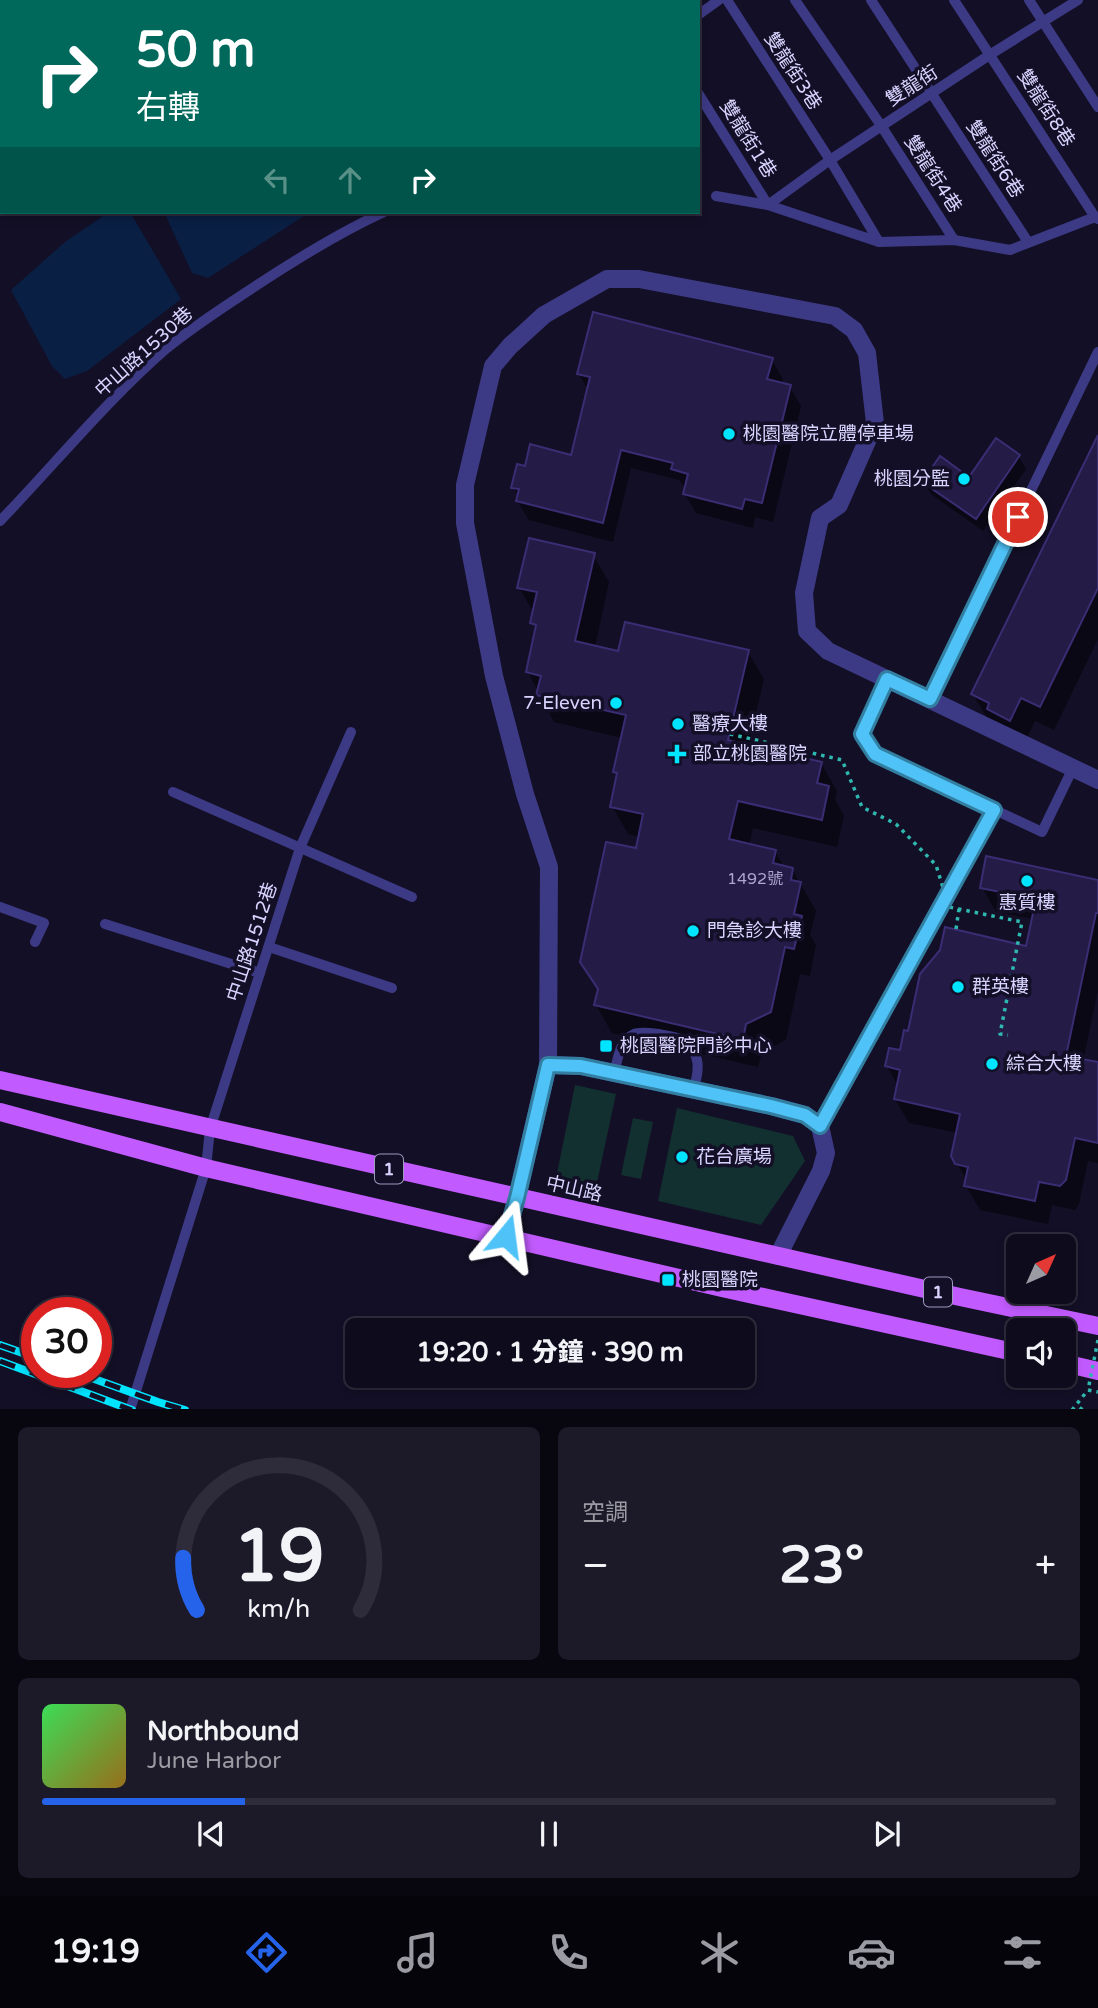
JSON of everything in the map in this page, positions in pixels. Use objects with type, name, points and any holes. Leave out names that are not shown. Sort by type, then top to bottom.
[{"type":"main road","name":"中山路","points":[[0,1080],[517,1198],[1098,1326]]},
{"type":"main road","name":"1","points":[[0,1112],[206,1168],[722,1288],[1006,1350]]},
{"type":"main road","points":[[1076,1366],[1098,1371]]},
{"type":"street","points":[[506,1236],[548,1065],[549,867],[525,794],[494,676],[465,523],[465,485],[493,366],[510,346],[544,315],[607,279],[639,279],[835,316],[854,330],[867,353],[875,423],[839,505],[820,518],[804,593],[807,631],[828,651],[1098,780]]},
{"type":"street","points":[[548,1065],[581,1066],[771,1106],[805,1115],[820,1126],[825,1153],[821,1171],[778,1256]]},
{"type":"lane","points":[[700,14],[719,0]]},
{"type":"lane","name":"雙龍街3巷","points":[[727,0],[830,160],[879,242]]},
{"type":"lane","name":"雙龍街4巷","points":[[795,0],[882,127],[954,240]]},
{"type":"lane","name":"雙龍街6巷","points":[[871,0],[1028,242]]},
{"type":"lane","name":"雙龍街8巷","points":[[954,0],[1096,218]]},
{"type":"lane","points":[[1029,0],[1098,107]]},
{"type":"lane","name":"雙龍街","points":[[768,205],[830,160],[1078,0]]},
{"type":"lane","name":"雙龍街1巷","points":[[700,96],[768,205]]},
{"type":"lane","points":[[716,196],[768,205],[879,242],[954,240],[1010,250],[1096,218]]},
{"type":"lane","name":"中山路1530巷","points":[[0,521],[114,400],[167,349],[204,320],[360,217]]},
{"type":"lane","points":[[930,699],[1098,352]]},
{"type":"lane","points":[[887,679],[862,734],[875,754],[1042,832],[1073,768]]},
{"type":"lane","name":"中山路1512巷","points":[[130,1409],[206,1168],[210,1129],[300,848],[351,732]]},
{"type":"lane","points":[[173,792],[412,897]]},
{"type":"lane","points":[[820,1126],[994,810]]},
{"type":"lane","points":[[0,907],[44,923],[35,942]]},
{"type":"lane","points":[[105,925],[260,973]]},
{"type":"lane","points":[[269,947],[392,988]]},
{"type":"lane","points":[[614,1073],[620,1049],[633,1035],[642,1032],[682,1040],[696,1056],[698,1065],[694,1090]]},
{"type":"path","points":[[730,734],[842,760],[862,807],[896,824],[936,864],[949,907],[1022,922],[1000,1034],[1008,1035]]},
{"type":"path","points":[[956,929],[960,909]]},
{"type":"path","points":[[1072,1409],[1088,1390],[1098,1340]]},
{"type":"path","points":[[1088,1390],[1098,1392]]},
{"type":"path","points":[[1080,1409],[1085,1403]]},
{"type":"green space","points":[[575,1085],[616,1094],[596,1187],[556,1178]]},
{"type":"green space","points":[[677,1108],[793,1136],[805,1161],[761,1225],[658,1201]]},
{"type":"green space","points":[[633,1118],[653,1122],[641,1179],[621,1175]]},
{"type":"water","points":[[106,214],[131,214],[181,299],[87,371],[65,379],[52,366],[11,290],[65,242]]},
{"type":"water","points":[[165,214],[307,214],[208,278],[192,273]]},
{"type":"building","name":"桃園醫院立體停車場","points":[[593,312],[773,358],[767,379],[791,385],[762,503],[745,499],[742,509],[683,494],[688,474],[671,469],[673,463],[621,450],[603,523],[516,501],[519,489],[511,488],[517,464],[525,466],[530,444],[571,455],[590,377],[577,374]]},
{"type":"building","points":[[1098,435],[1098,588],[1040,707],[1021,698],[1010,721],[987,709],[989,703],[971,694]]},
{"type":"building","name":"桃園分監","points":[[996,438],[1020,455],[976,519],[922,482],[940,456],[969,477]]},
{"type":"building","points":[[529,538],[595,553],[575,641],[618,651],[625,622],[749,650],[728,740],[822,762],[817,783],[829,786],[822,820],[738,801],[729,839],[776,850],[773,863],[793,868],[791,880],[801,882],[794,914],[802,916],[794,949],[785,947],[771,1012],[746,1024],[743,1040],[594,1005],[598,989],[580,962],[606,842],[636,848],[643,814],[610,807],[617,773],[613,772],[626,715],[536,695],[541,676],[526,672],[536,625],[530,623],[537,592],[517,588]]},
{"type":"building","name":"綜合大樓","points":[[986,856],[1098,880],[1098,913],[1066,1056],[1098,1062],[1098,1143],[1075,1138],[1066,1180],[1060,1186],[1039,1182],[1035,1201],[964,1186],[968,1167],[955,1164],[951,1156],[960,1114],[894,1099],[900,1070],[885,1066],[889,1048],[900,1050],[904,1030],[908,1031],[920,974],[940,950],[945,927],[1026,946],[1036,899],[980,888]]},
{"type":"railway","points":[[0,1345],[21,1352]]},
{"type":"railway","points":[[0,1361],[129,1409]]},
{"type":"railway","points":[[112,1385],[182,1409]]},
{"type":"place","name":"桃園醫院立體停車場","points":[[729,434]]},
{"type":"place","name":"桃園分監","points":[[964,479]]},
{"type":"place","name":"7-Eleven","points":[[616,703]]},
{"type":"place","name":"醫療大樓","points":[[678,724]]},
{"type":"place","name":"部立桃園醫院","points":[[677,754]]},
{"type":"place","name":"惠質樓","points":[[1027,881]]},
{"type":"place","name":"門急診大樓","points":[[693,931]]},
{"type":"place","name":"群英樓","points":[[958,987]]},
{"type":"place","name":"桃園醫院門診中心","points":[[606,1046]]},
{"type":"place","name":"綜合大樓","points":[[992,1064]]},
{"type":"place","name":"花台廣場","points":[[682,1157]]},
{"type":"place","name":"桃園醫院","points":[[668,1280]]},
{"type":"route","points":[[506,1236],[548,1065],[581,1066],[771,1106],[805,1115],[820,1126],[994,810],[875,754],[862,734],[887,679],[930,699],[1018,517]]}]
